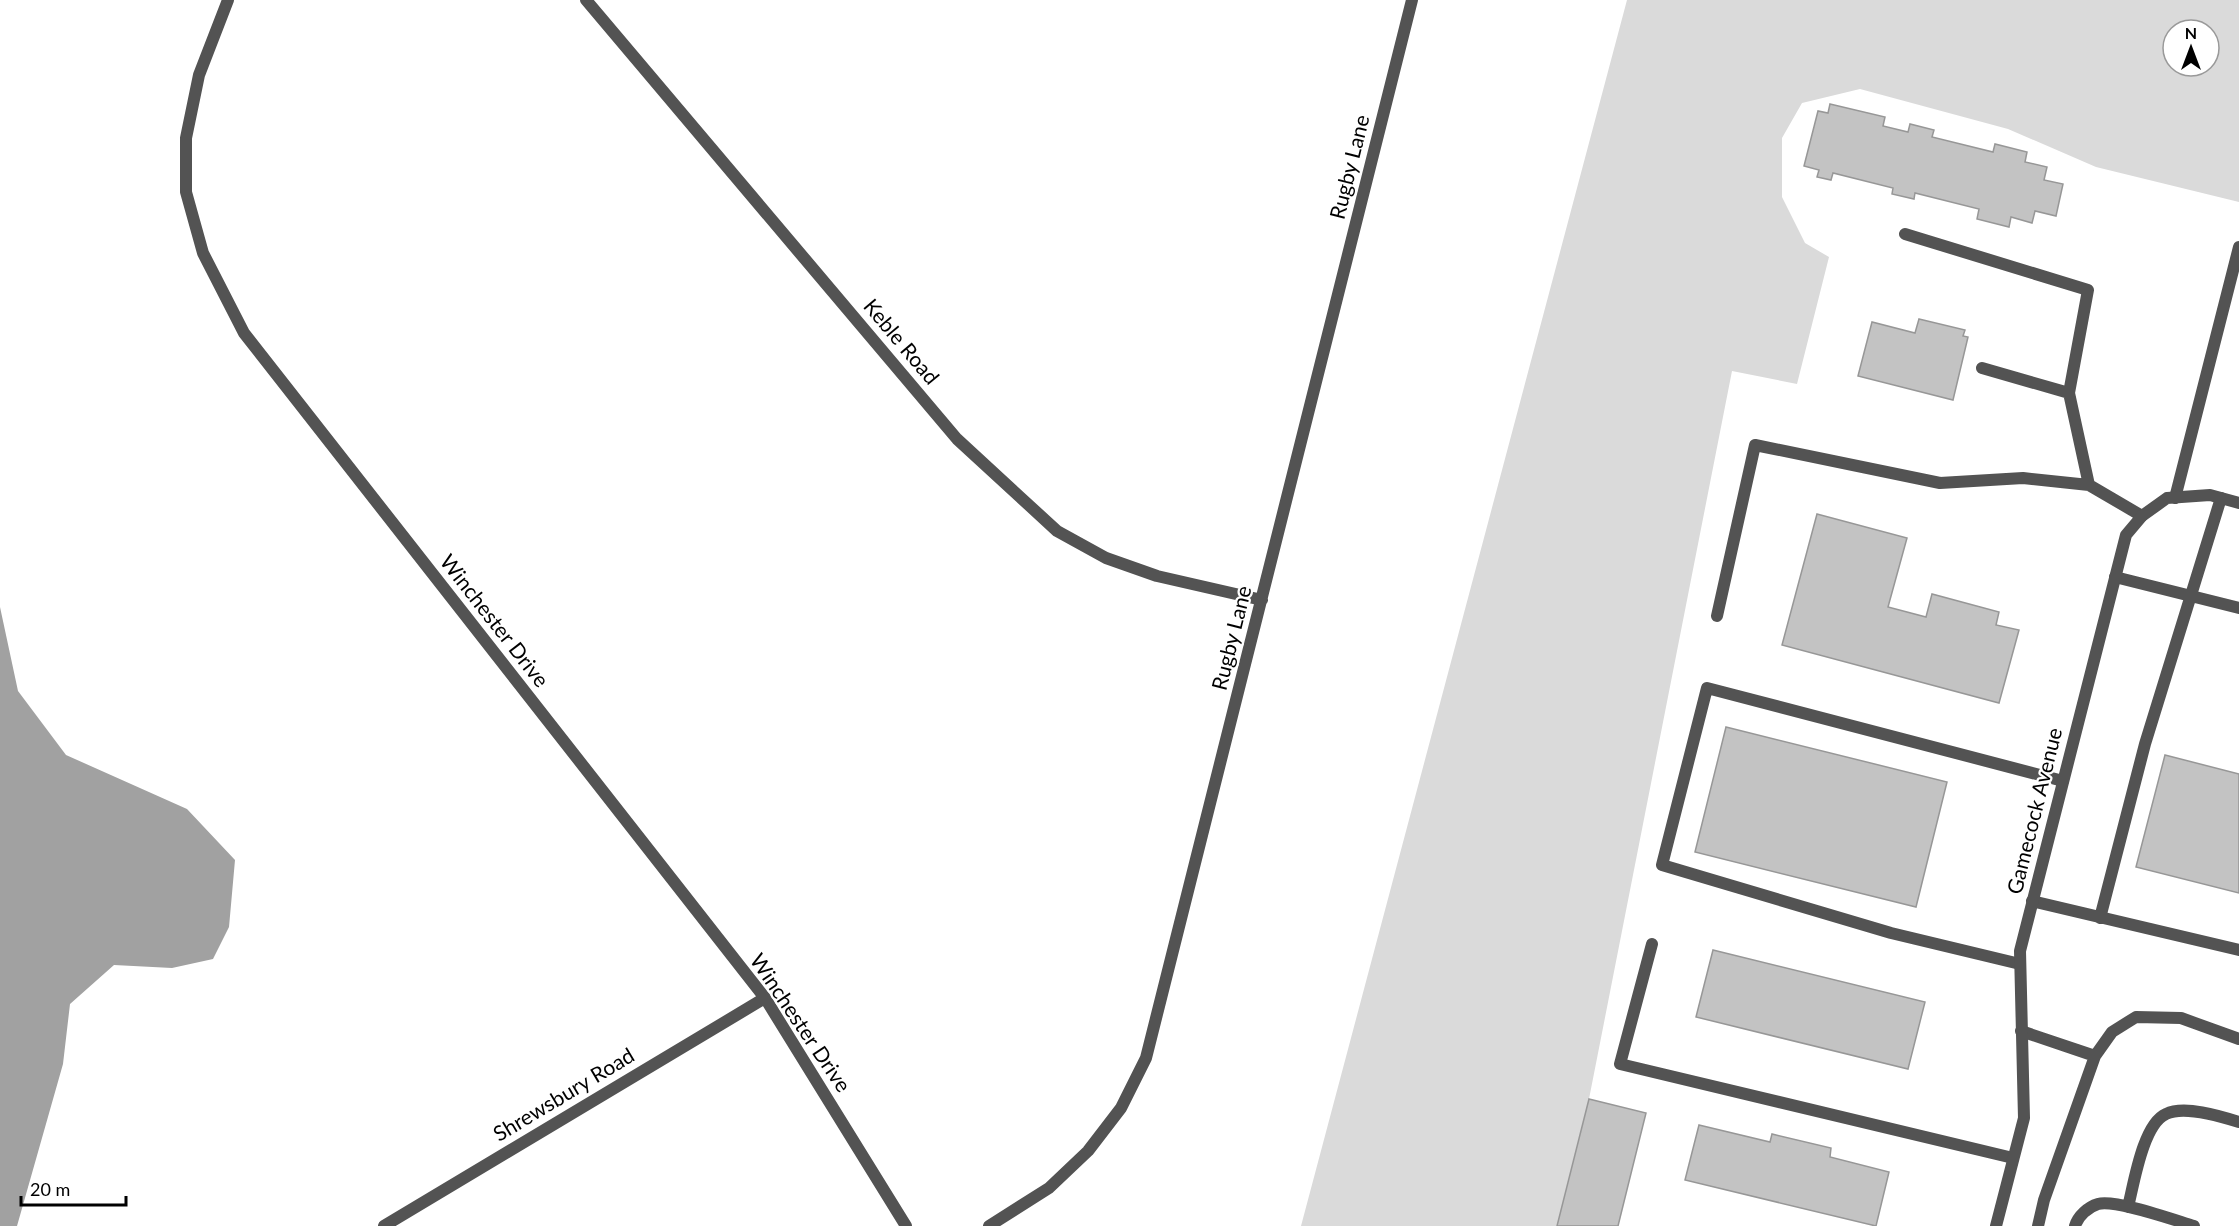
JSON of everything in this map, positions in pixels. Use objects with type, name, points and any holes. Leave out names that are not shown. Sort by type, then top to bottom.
[{"type":"street","name":"Winchester Drive","points":[[228,0],[200,75],[195,96],[186,138],[186,192],[203,253],[244,333],[765,998],[906,1226]]},
{"type":"street","name":"Keble Road","points":[[586,0],[957,439],[1057,531],[1106,558],[1157,576],[1262,600]]},
{"type":"street","name":"Rugby Lane","points":[[989,1226],[1049,1188],[1088,1151],[1121,1108],[1146,1058],[1412,0]]},
{"type":"street","points":[[1905,234],[2088,290],[2069,393],[2089,485]]},
{"type":"street","points":[[2175,498],[2239,247]]},
{"type":"street","points":[[1982,368],[2069,393]]},
{"type":"street","points":[[1717,616],[1755,445],[1940,483],[2023,478],[2089,485],[2142,516]]},
{"type":"street","name":"Gamecock Avenue","points":[[1996,1226],[2024,1118],[2020,951],[2126,535],[2142,516],[2167,498],[2210,495],[2239,503]]},
{"type":"street","points":[[2100,918],[2145,744],[2222,498]]},
{"type":"street","points":[[2115,577],[2239,608]]},
{"type":"street","points":[[2020,964],[1891,933],[1662,865],[1707,688],[2063,781]]},
{"type":"street","points":[[2032,902],[2239,950]]},
{"type":"street","points":[[1652,944],[1620,1065],[2013,1158]]},
{"type":"street","name":"Shrewsbury Road","points":[[384,1226],[765,998]]},
{"type":"street","points":[[2038,1226],[2044,1200],[2095,1056],[2112,1032],[2136,1017],[2181,1018],[2239,1039]]},
{"type":"street","points":[[2021,1031],[2095,1056]]},
{"type":"street","points":[[2128,1207],[2144,1147],[2155,1121],[2167,1113],[2206,1112],[2239,1122]]},
{"type":"street","points":[[2075,1226],[2083,1212],[2100,1203],[2128,1207],[2194,1226]]},
{"type":"shaded area","points":[[1627,0],[2239,0],[2239,202],[2096,167],[2008,129],[1860,89],[1802,103],[1782,138],[1782,197],[1805,243],[1829,257],[1797,384],[1732,371],[1589,1099],[1557,1226],[1301,1226]]},
{"type":"shaded area","points":[[0,607],[18,691],[66,755],[187,809],[235,860],[229,927],[213,959],[172,968],[114,965],[70,1004],[63,1064],[17,1226],[0,1226]]},
{"type":"building","points":[[1830,104],[1885,117],[1883,126],[1908,132],[1910,124],[1934,130],[1932,137],[1993,152],[1995,144],[2027,152],[2025,162],[2047,167],[2044,180],[2063,184],[2056,216],[2035,211],[2032,223],[2011,217],[2009,227],[1977,219],[1979,209],[1915,193],[1914,199],[1892,194],[1893,188],[1833,173],[1831,180],[1817,177],[1819,170],[1804,166],[1818,111],[1828,113]]},
{"type":"building","points":[[1919,319],[1965,330],[1963,336],[1968,337],[1953,400],[1858,376],[1872,322],[1915,333]]},
{"type":"building","points":[[1817,514],[1907,538],[1888,607],[1926,617],[1932,594],[1999,612],[1996,625],[2019,630],[1999,703],[1782,645]]},
{"type":"building","points":[[1726,727],[1947,782],[1916,907],[1695,852]]},
{"type":"building","points":[[2165,755],[2239,774],[2239,893],[2136,867]]},
{"type":"building","points":[[1713,950],[1925,1002],[1908,1069],[1696,1017]]},
{"type":"building","points":[[1589,1099],[1646,1113],[1618,1226],[1557,1226]]},
{"type":"building","points":[[1699,1125],[1770,1142],[1772,1134],[1831,1148],[1830,1157],[1889,1172],[1876,1226],[1685,1180]]}]
